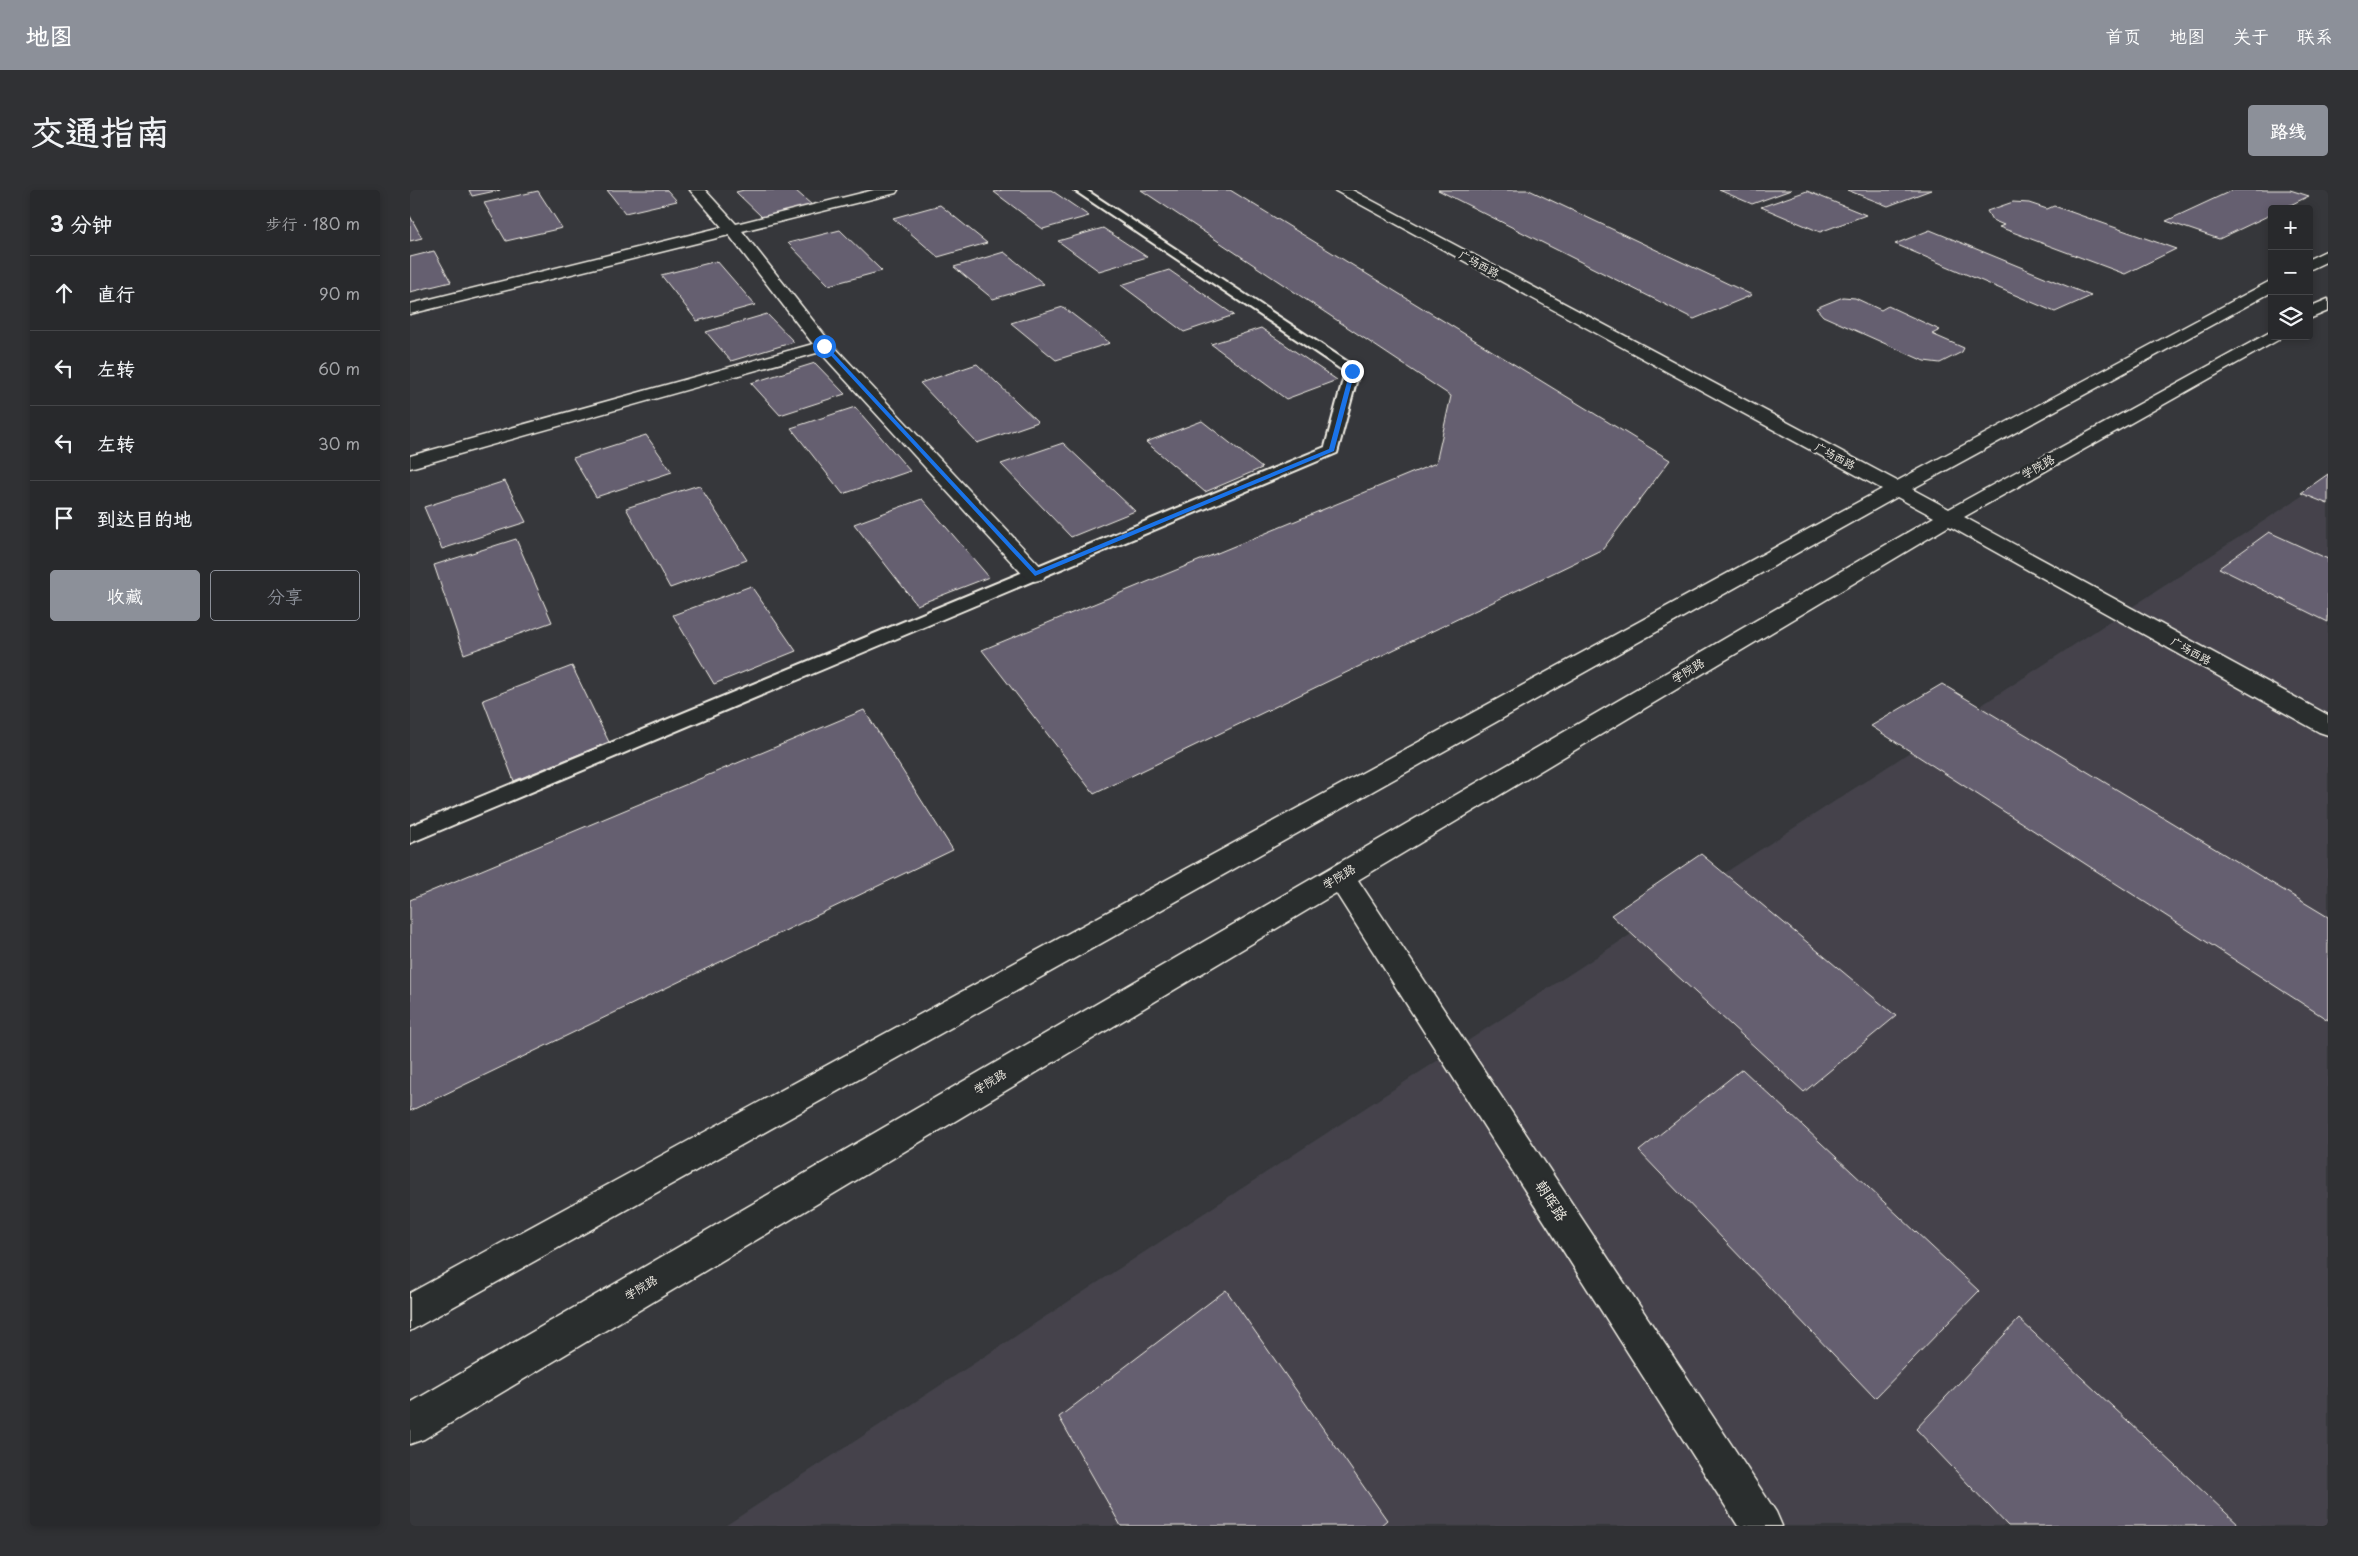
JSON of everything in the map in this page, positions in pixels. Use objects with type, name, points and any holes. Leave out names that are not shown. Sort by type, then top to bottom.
[{"type":"main road","points":[[697,190],[732,230],[824,346],[1035,574]]},
{"type":"main road","points":[[410,309],[891,190]]},
{"type":"main road","name":"广场西路","points":[[1341,190],[1949,517],[2328,726]]},
{"type":"main road","points":[[2313,263],[2328,255]]},
{"type":"main road","points":[[410,1312],[1897,489],[2268,287]]},
{"type":"main road","points":[[2313,312],[2328,304]]},
{"type":"main road","name":"学院路","points":[[410,1425],[1949,517],[2268,338]]},
{"type":"main road","points":[[410,462],[824,346]]},
{"type":"main road","name":"朝晖路","points":[[1340,876],[1762,1526]]},
{"type":"lane","points":[[410,836],[1332,450],[1352,371],[1079,190]]},
{"type":"shaded area","points":[[2328,479],[2328,1526],[725,1526]]},
{"type":"building","points":[[469,190],[500,190],[472,196]]},
{"type":"building","points":[[607,190],[667,190],[677,201],[625,213]]},
{"type":"building","points":[[744,190],[795,190],[813,206],[763,218],[736,192]]},
{"type":"building","points":[[1003,190],[1051,190],[1089,216],[1043,229],[994,192]]},
{"type":"building","points":[[1141,190],[1230,190],[1670,460],[1603,549],[1094,794],[982,650],[1436,463],[1451,396]]},
{"type":"building","points":[[1438,190],[1529,190],[1752,295],[1694,319]]},
{"type":"building","points":[[1719,190],[1791,190],[1752,204]]},
{"type":"building","points":[[1847,190],[1931,190],[1888,206]]},
{"type":"building","points":[[2233,190],[2290,190],[2309,196],[2290,205],[2268,205],[2268,216],[2219,239],[2166,221]]},
{"type":"building","points":[[538,191],[562,228],[506,241],[484,203]]},
{"type":"building","points":[[1807,191],[1866,215],[1820,232],[1761,207]]},
{"type":"building","points":[[2013,202],[2029,203],[2047,209],[2054,206],[2176,249],[2125,274],[1999,227],[2004,225],[1992,220],[1987,211]]},
{"type":"building","points":[[940,205],[987,243],[938,257],[893,218]]},
{"type":"building","points":[[410,216],[422,238],[410,241]]},
{"type":"building","points":[[1103,228],[1147,257],[1099,271],[1058,241]]},
{"type":"building","points":[[840,230],[882,271],[829,285],[788,243]]},
{"type":"building","points":[[1930,230],[2091,296],[2055,312],[1895,244]]},
{"type":"building","points":[[434,251],[451,282],[410,292],[410,257]]},
{"type":"building","points":[[1004,252],[1044,284],[993,299],[954,267]]},
{"type":"building","points":[[717,261],[755,305],[697,321],[661,275]]},
{"type":"building","points":[[1169,270],[1234,315],[1184,332],[1121,285]]},
{"type":"building","points":[[1843,297],[1855,298],[1881,310],[1888,306],[1940,330],[1932,334],[1964,348],[1962,352],[1940,363],[1924,361],[1823,316],[1816,308]]},
{"type":"building","points":[[1063,307],[1110,343],[1056,360],[1011,323]]},
{"type":"building","points":[[767,314],[794,342],[731,361],[706,332]]},
{"type":"building","points":[[1261,328],[1337,380],[1286,399],[1211,344]]},
{"type":"building","points":[[815,363],[845,394],[780,415],[751,383]]},
{"type":"building","points":[[977,364],[1038,422],[977,443],[920,383]]},
{"type":"building","points":[[855,407],[910,471],[843,494],[791,428]]},
{"type":"building","points":[[1202,421],[1262,468],[1205,492],[1146,442]]},
{"type":"building","points":[[646,435],[672,472],[596,497],[573,458]]},
{"type":"building","points":[[1063,443],[1135,511],[1071,537],[1001,464]]},
{"type":"building","points":[[2328,474],[2328,504],[2301,493]]},
{"type":"building","points":[[505,481],[526,522],[442,549],[424,507]]},
{"type":"building","points":[[699,485],[747,560],[670,588],[626,508]]},
{"type":"building","points":[[922,499],[989,577],[917,605],[854,524]]},
{"type":"building","points":[[2269,532],[2328,559],[2328,622],[2219,568]]},
{"type":"building","points":[[516,539],[552,622],[464,654],[434,565]]},
{"type":"building","points":[[751,586],[796,651],[714,684],[673,615]]},
{"type":"building","points":[[572,666],[609,742],[514,781],[483,700]]},
{"type":"building","points":[[1942,684],[2328,917],[2328,1020],[1871,726]]},
{"type":"building","points":[[864,710],[953,850],[410,1111],[410,900]]},
{"type":"building","points":[[1701,854],[1896,1016],[1804,1092],[1611,915]]},
{"type":"building","points":[[1742,1069],[1979,1291],[1875,1398],[1639,1151]]},
{"type":"building","points":[[1226,1290],[1387,1520],[1380,1526],[1121,1526],[1059,1417]]},
{"type":"building","points":[[2019,1319],[2240,1526],[2008,1526],[1916,1429]]},
{"type":"route","points":[[824,346],[1035,574],[1332,450],[1352,371]]}]
